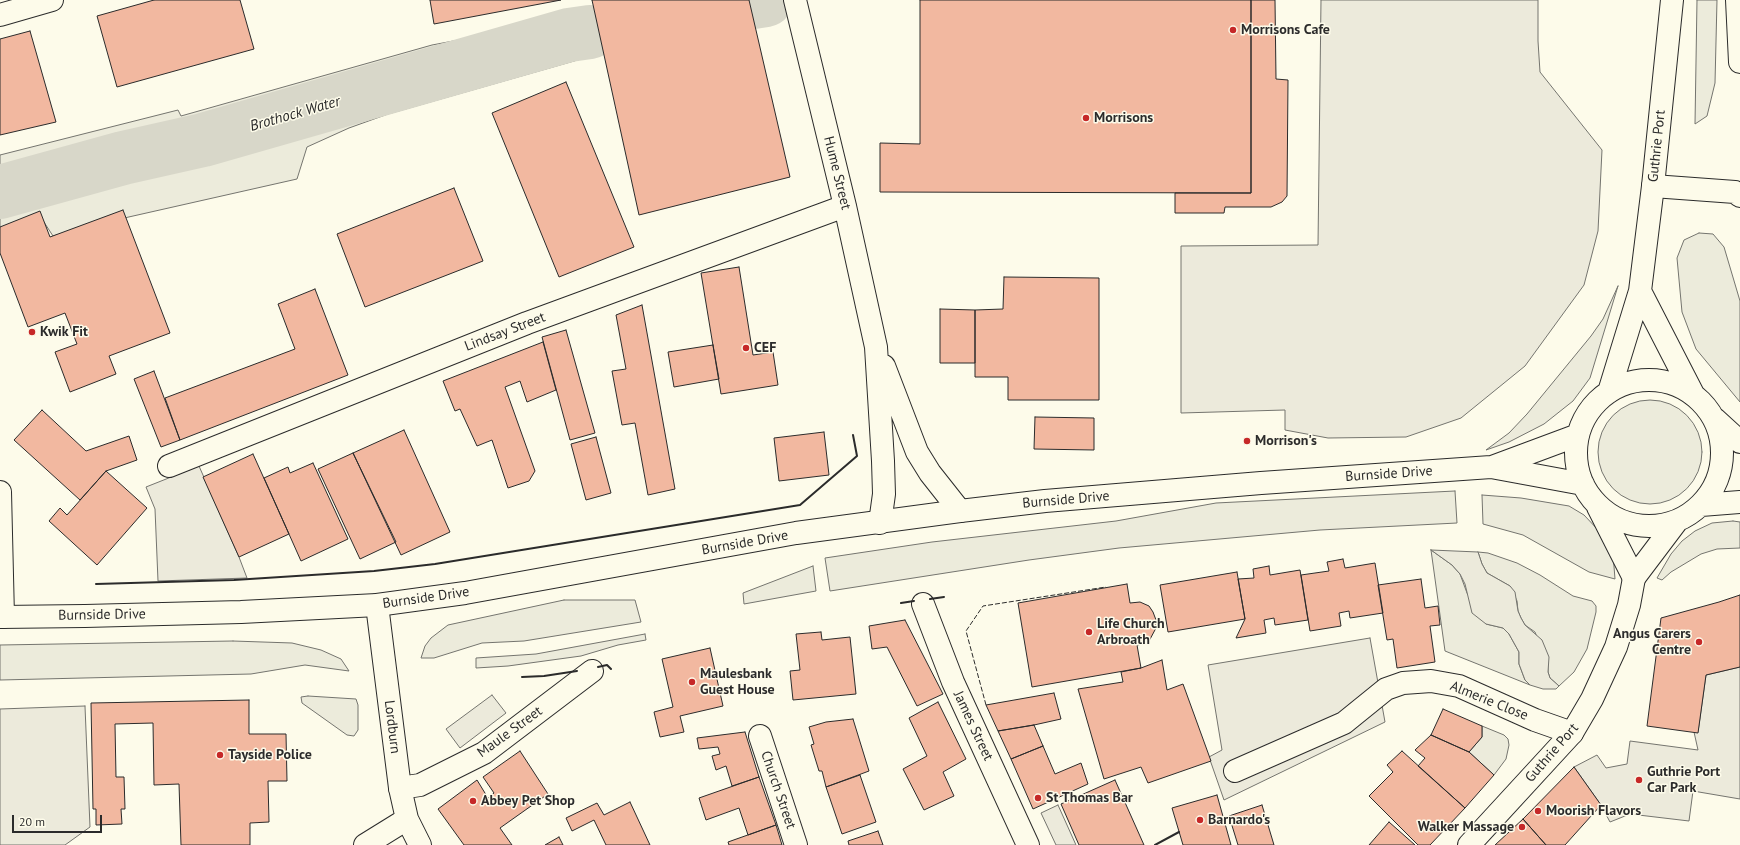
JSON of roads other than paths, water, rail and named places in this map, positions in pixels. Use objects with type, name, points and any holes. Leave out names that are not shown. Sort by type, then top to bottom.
[{"type":"street","points":[[0,15],[52,0]]},
{"type":"street","name":"Hume Street","points":[[795,0],[845,206],[876,347],[884,494],[880,523]]},
{"type":"street","name":"Guthrie Port","points":[[1609,392],[1640,291],[1653,186],[1672,0]]},
{"type":"street","points":[[1737,0],[1740,62]]},
{"type":"street","points":[[1653,186],[1738,188]]},
{"type":"street","name":"Lindsay Street","points":[[169,466],[527,323],[845,206]]},
{"type":"street","points":[[1640,291],[1693,394]]},
{"type":"street","name":"Hume Street","points":[[876,347],[917,452],[930,473],[960,511]]},
{"type":"street","points":[[1634,578],[1597,505],[1583,484],[1578,468],[1576,457],[1578,435],[1585,418],[1592,408],[1609,392],[1625,384],[1643,380],[1660,380],[1678,385],[1693,394],[1705,405],[1714,418],[1740,442]]},
{"type":"street","points":[[1597,505],[1612,517],[1630,524],[1649,527],[1668,524],[1686,517],[1701,505],[1715,486],[1722,464],[1722,440],[1714,418]]},
{"type":"street","name":"Burnside Drive","points":[[1491,467],[1578,435]]},
{"type":"street","name":"Burnside Drive","points":[[1,617],[241,612],[377,605],[465,593],[796,533],[1045,501],[1261,483],[1491,467],[1583,484]]},
{"type":"street","points":[[0,492],[1,617]]},
{"type":"street","points":[[1701,505],[1740,502]]},
{"type":"street","name":"Guthrie Port","points":[[1468,845],[1572,734],[1592,699],[1616,647],[1629,605],[1634,578],[1677,521]]},
{"type":"street","name":"James Street","points":[[922,604],[953,682],[1028,845]]},
{"type":"street","name":"Lordburn","points":[[377,605],[400,788],[407,819],[420,845]]},
{"type":"street","name":"Maule Street","points":[[400,788],[420,785],[484,753],[592,672]]},
{"type":"street","name":"Almerie Close","points":[[1235,771],[1344,723],[1386,689],[1403,683],[1431,681],[1459,686],[1535,720],[1572,734]]},
{"type":"street","name":"Church Street","points":[[760,736],[796,845]]},
{"type":"street","points":[[365,845],[407,819]]},
{"type":"waterway","name":"Brothock Water","points":[[753,2],[766,0]]},
{"type":"waterway","name":"Brothock Water","points":[[0,192],[123,158],[203,140],[569,35],[590,32]]},
{"type":"place","name":"Morrisons Cafe","points":[[1233,30]]},
{"type":"place","name":"Morrisons","points":[[1086,118]]},
{"type":"place","name":"Kwik Fit","points":[[32,332]]},
{"type":"place","name":"CEF","points":[[746,348]]},
{"type":"place","name":"Morrison's","points":[[1247,441]]},
{"type":"place","name":"Life Church Arbroath","points":[[1089,632]]},
{"type":"place","name":"Angus Carers Centre","points":[[1699,642]]},
{"type":"place","name":"Maulesbank Guest House","points":[[692,682]]},
{"type":"place","name":"Tayside Police","points":[[220,755]]},
{"type":"place","name":"Guthrie Port Car Park","points":[[1639,780]]},
{"type":"place","name":"St Thomas Bar","points":[[1038,798]]},
{"type":"place","name":"Abbey Pet Shop","points":[[473,801]]},
{"type":"place","name":"Moorish Flavors","points":[[1538,811]]},
{"type":"place","name":"Barnardo's","points":[[1200,820]]},
{"type":"place","name":"Walker Massage","points":[[1522,827]]}]
